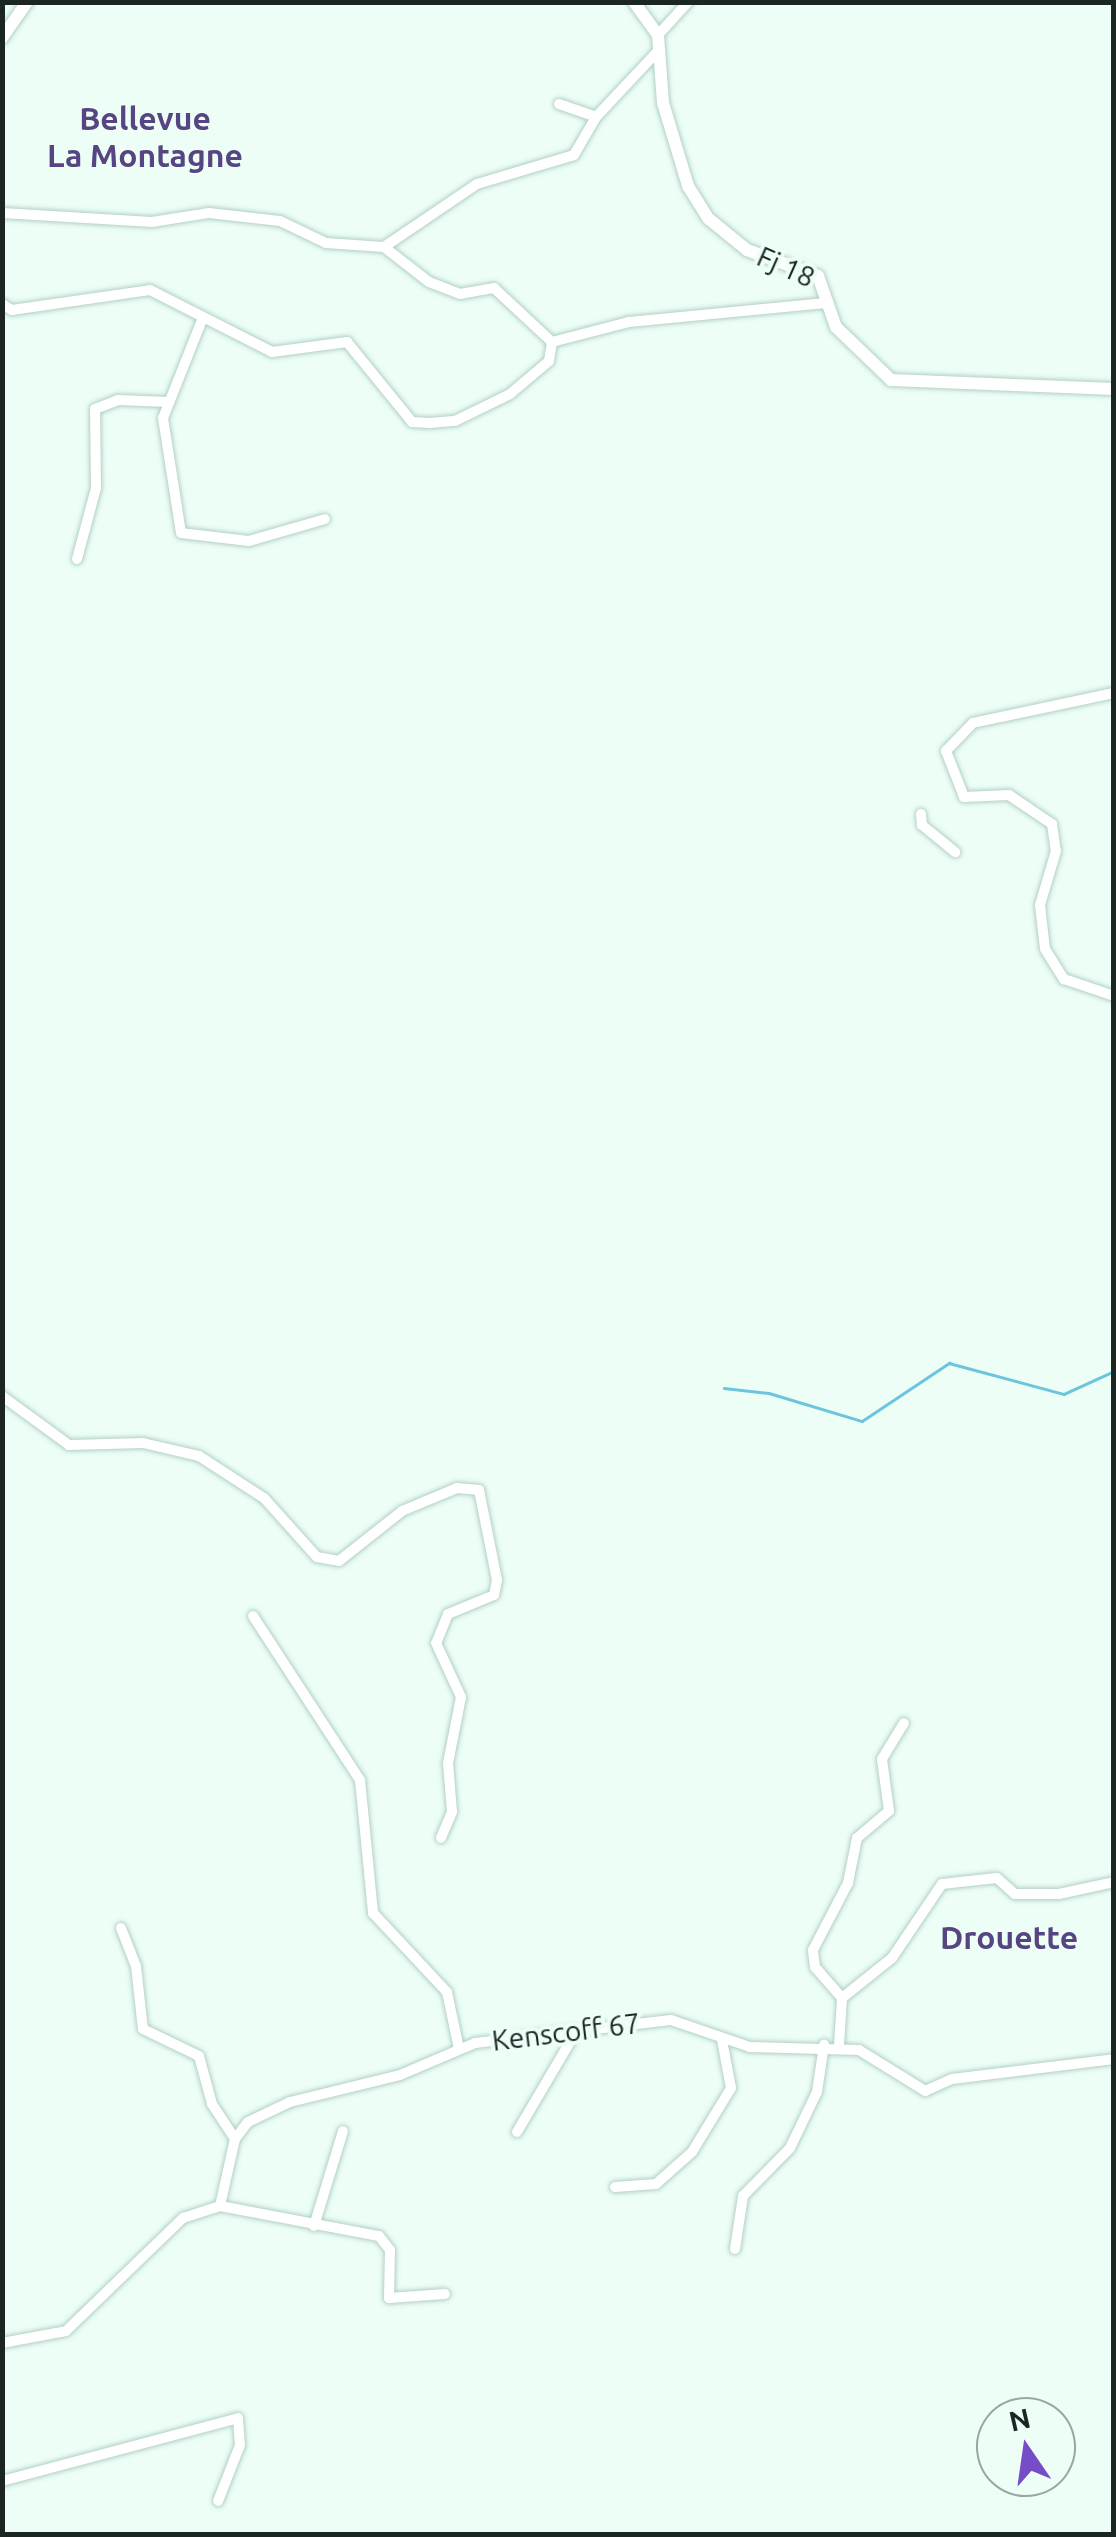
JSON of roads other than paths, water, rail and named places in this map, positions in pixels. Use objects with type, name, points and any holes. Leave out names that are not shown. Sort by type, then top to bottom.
[{"type":"street","points":[[2,38],[27,2]]},
{"type":"street","points":[[634,2],[659,43]]},
{"type":"street","points":[[384,247],[477,184],[574,155],[596,117],[688,2]]},
{"type":"street","name":"Fj 18","points":[[659,43],[663,102],[688,186],[709,219],[747,250],[818,276],[836,327],[891,380],[1114,390]]},
{"type":"street","points":[[559,104],[596,117]]},
{"type":"street","points":[[2,214],[152,222],[209,212],[296,225],[326,242],[384,247],[429,282],[460,294],[494,288],[552,342]]},
{"type":"street","points":[[2,304],[12,310],[150,290],[202,320],[272,352],[347,342],[412,422],[430,424],[455,421],[510,394],[550,361],[552,342]]},
{"type":"street","points":[[552,342],[629,322],[828,302]]},
{"type":"street","points":[[202,320],[168,402],[169,482],[181,533],[249,541],[326,519]]},
{"type":"street","points":[[77,560],[96,488],[95,409],[118,400],[168,402]]},
{"type":"street","points":[[1114,694],[973,724],[946,751],[964,796],[1010,795],[1052,824],[1056,852],[1040,905],[1044,949],[1064,978],[1114,996]]},
{"type":"street","points":[[921,814],[922,825],[955,852]]},
{"type":"street","points":[[2,1396],[69,1444],[144,1443],[198,1456],[264,1498],[317,1557],[340,1560],[402,1511],[457,1488],[479,1490],[497,1580],[494,1595],[448,1614],[436,1643],[462,1697],[448,1763],[452,1812],[441,1838]]},
{"type":"street","points":[[252,1616],[360,1780],[372,1914],[447,1992],[460,2049]]},
{"type":"street","points":[[839,2045],[842,1998],[815,1967],[812,1950],[848,1883],[857,1838],[889,1811],[882,1758],[904,1724]]},
{"type":"street","points":[[842,1998],[892,1958],[948,1881],[997,1878],[1014,1894],[1044,1894],[1114,1882]]},
{"type":"street","points":[[120,1928],[147,2036],[199,2056],[212,2104],[235,2140],[220,2206]]},
{"type":"street","name":"Kenscoff 67","points":[[235,2140],[248,2122],[290,2102],[400,2076],[460,2049],[520,2034],[576,2032],[670,2020],[722,2040],[770,2050],[839,2045],[925,2091],[952,2079],[1114,2059]]},
{"type":"street","points":[[517,2132],[576,2032]]},
{"type":"street","points":[[615,2187],[656,2184],[686,2161],[730,2088],[722,2040]]},
{"type":"street","points":[[735,2250],[743,2196],[790,2148],[817,2092],[824,2045]]},
{"type":"street","points":[[314,2226],[343,2131]]},
{"type":"street","points":[[2,2343],[66,2331],[182,2218],[220,2206],[364,2232],[387,2243],[389,2298],[445,2294]]},
{"type":"street","points":[[2,2481],[238,2418],[240,2445],[218,2501]]},
{"type":"waterway","points":[[724,1388],[769,1393],[862,1421],[949,1363],[1064,1394],[1114,1371]]},
{"type":"district","name":"Bellevue La Montagne","points":[[145,138]]},
{"type":"district","name":"Drouette","points":[[1009,1937]]}]
